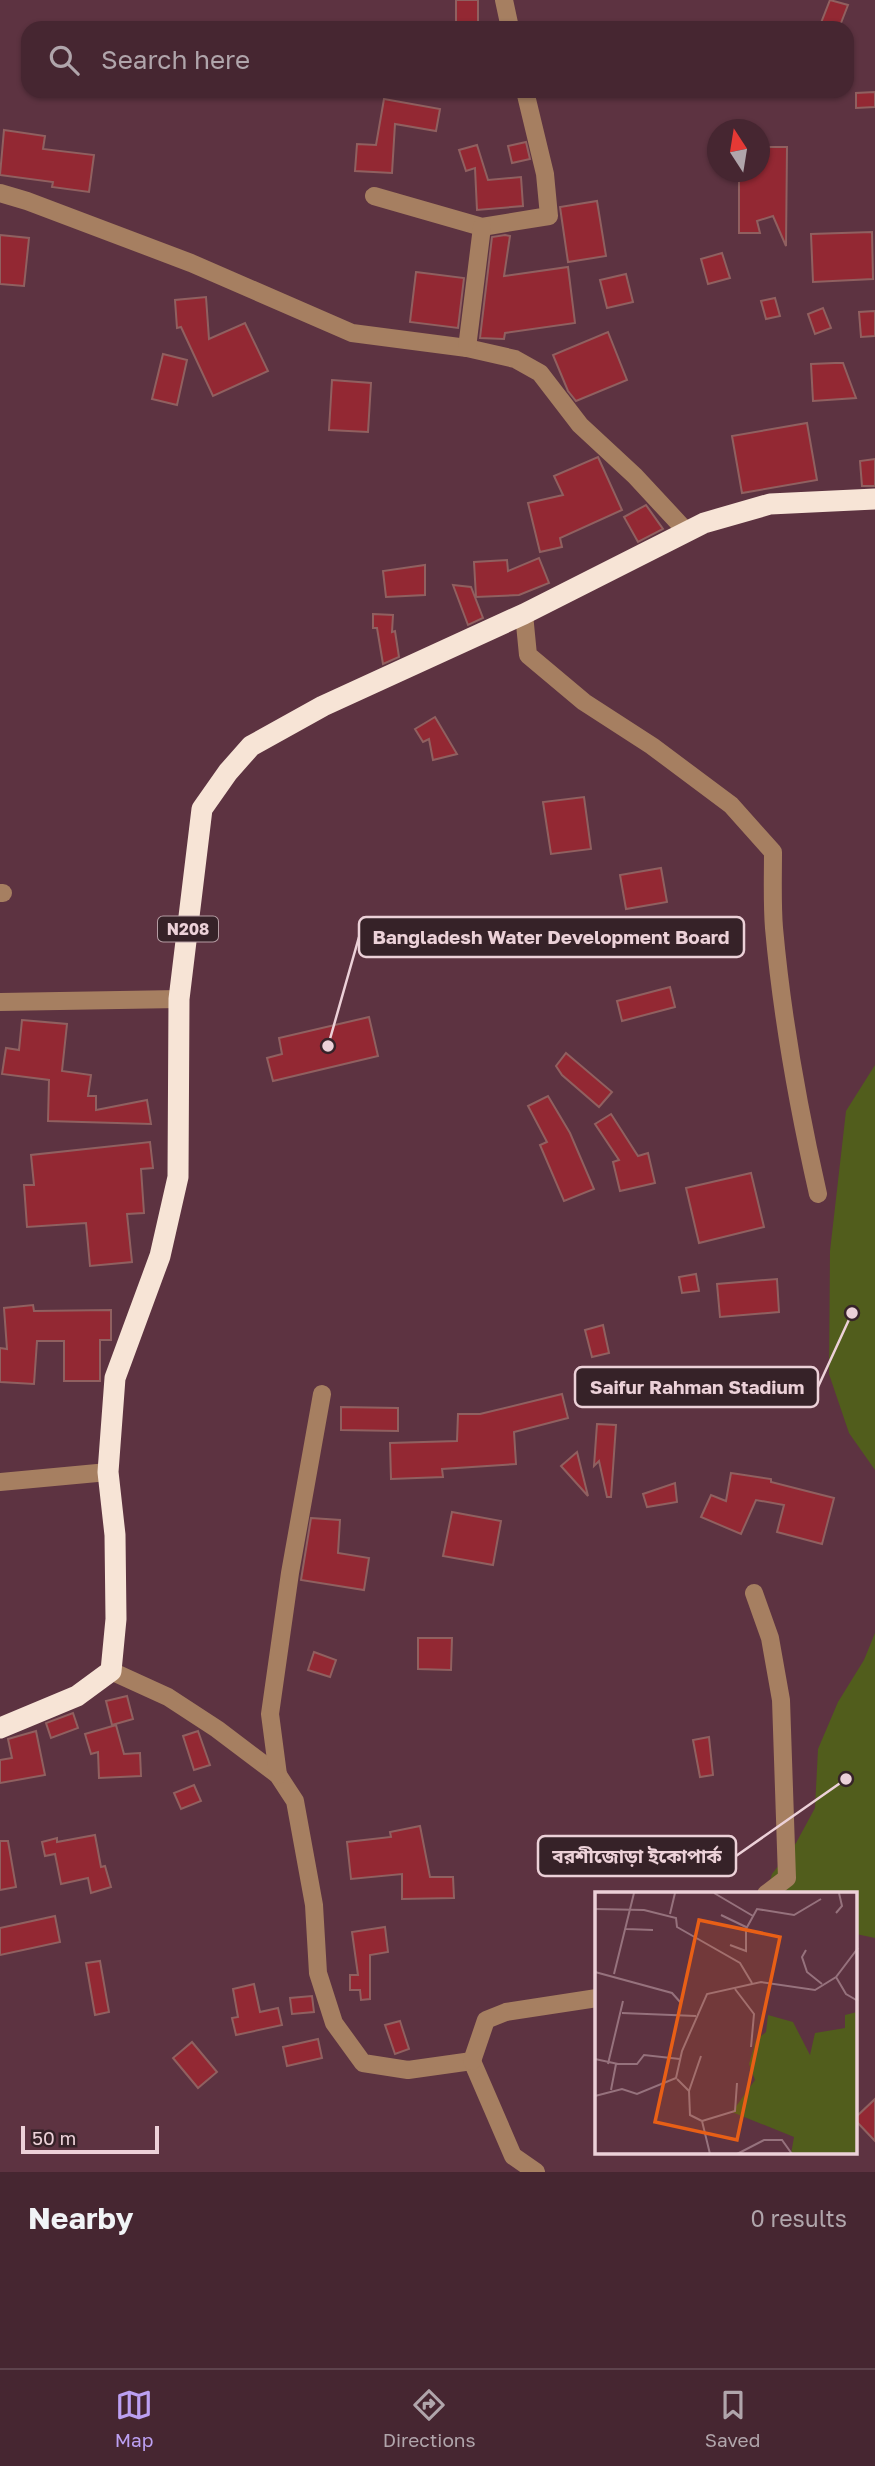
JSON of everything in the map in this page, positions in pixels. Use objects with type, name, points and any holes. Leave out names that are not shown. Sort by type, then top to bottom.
[{"type":"highway","name":"N208","points":[[111,1671],[116,1583],[115,1535],[108,1472],[115,1378],[160,1256],[178,1177],[180,999],[202,808],[251,746],[323,706],[524,614],[704,523],[770,504],[875,499]]},
{"type":"highway","points":[[0,1728],[77,1696],[111,1671]]},
{"type":"street","points":[[504,0],[508,21]]},
{"type":"street","points":[[374,196],[482,227],[549,216],[545,174],[527,98]]},
{"type":"street","points":[[0,193],[191,263],[352,333],[467,348],[515,359],[540,373],[580,425],[635,476],[687,532]]},
{"type":"street","points":[[467,348],[482,227]]},
{"type":"street","points":[[524,614],[528,655],[584,702],[652,746],[731,805],[773,852],[774,925],[786,1027],[818,1194]]},
{"type":"street","points":[[0,1002],[180,999]]},
{"type":"street","points":[[278,1775],[270,1714],[290,1573],[321,1394]]},
{"type":"street","points":[[0,1482],[108,1472]]},
{"type":"street","points":[[754,1593],[770,1639],[781,1700],[787,1878],[769,1892]]},
{"type":"street","points":[[111,1671],[167,1697],[217,1728],[278,1775],[295,1801],[314,1905],[318,1973],[334,2023],[363,2063],[408,2070],[472,2061]]},
{"type":"street","points":[[536,2172],[513,2156],[472,2061],[486,2020],[506,2012],[595,1998]]},
{"type":"green space","points":[[875,1065],[875,1470],[849,1433],[829,1374],[830,1251],[846,1111]]},
{"type":"green space","points":[[875,1633],[875,1938],[858,1934],[858,1892],[767,1892],[772,1874],[796,1843],[815,1808],[818,1749],[838,1702],[864,1660]]},
{"type":"building","points":[[456,0],[478,0],[478,21],[456,21]]},
{"type":"building","points":[[830,0],[848,5],[842,21],[822,21]]},
{"type":"building","points":[[875,92],[875,107],[856,108],[856,93]]},
{"type":"building","points":[[384,99],[440,109],[436,131],[395,124],[392,173],[355,171],[357,144],[376,145]]},
{"type":"building","points":[[4,130],[45,136],[43,149],[94,155],[89,192],[52,187],[53,182],[0,175]]},
{"type":"building","points":[[526,142],[530,159],[512,163],[508,146]]},
{"type":"building","points":[[477,145],[488,180],[521,177],[523,206],[477,210],[475,168],[466,171],[459,150]]},
{"type":"building","points":[[770,147],[787,147],[786,246],[773,216],[757,221],[760,233],[739,233],[739,182],[770,182]]},
{"type":"building","points":[[597,201],[606,256],[568,262],[560,207]]},
{"type":"building","points":[[872,232],[873,279],[813,282],[811,234]]},
{"type":"building","points":[[0,235],[29,238],[24,286],[0,284]]},
{"type":"building","points":[[510,236],[504,276],[568,267],[575,323],[505,333],[504,339],[480,338],[492,237]]},
{"type":"building","points":[[722,253],[730,278],[708,284],[701,259]]},
{"type":"building","points":[[416,272],[464,278],[458,328],[410,322]]},
{"type":"building","points":[[626,274],[633,302],[607,308],[600,280]]},
{"type":"building","points":[[206,297],[209,339],[245,323],[268,371],[213,396],[181,327],[177,328],[175,300]]},
{"type":"building","points":[[775,298],[780,316],[766,319],[761,301]]},
{"type":"building","points":[[823,308],[831,328],[815,334],[808,314]]},
{"type":"building","points":[[875,311],[875,336],[861,337],[859,312]]},
{"type":"building","points":[[608,332],[627,380],[576,401],[568,391],[553,355]]},
{"type":"building","points":[[163,354],[187,360],[177,405],[152,399]]},
{"type":"building","points":[[843,363],[856,398],[813,401],[811,364]]},
{"type":"building","points":[[332,380],[371,383],[368,432],[329,430]]},
{"type":"building","points":[[807,423],[817,480],[742,493],[732,436]]},
{"type":"building","points":[[598,457],[622,510],[560,538],[562,547],[540,552],[528,503],[563,495],[554,476]]},
{"type":"building","points":[[875,459],[875,486],[862,486],[860,461]]},
{"type":"building","points":[[646,505],[663,529],[638,542],[624,517]]},
{"type":"building","points":[[539,558],[549,583],[519,595],[476,597],[474,562],[507,560],[508,571]]},
{"type":"building","points":[[425,565],[425,595],[386,597],[383,571]]},
{"type":"building","points":[[453,585],[471,587],[483,618],[468,625]]},
{"type":"building","points":[[373,614],[393,615],[392,632],[395,631],[399,657],[383,664],[377,628],[373,628]]},
{"type":"building","points":[[435,717],[457,754],[433,760],[429,739],[423,742],[415,729]]},
{"type":"building","points":[[584,797],[591,849],[551,854],[543,802]]},
{"type":"building","points":[[661,868],[667,902],[626,909],[620,875]]},
{"type":"building","points":[[670,987],[675,1007],[622,1021],[617,1001]]},
{"type":"building","points":[[369,1017],[378,1056],[273,1081],[267,1058],[282,1054],[279,1038]]},
{"type":"building","points":[[22,1020],[67,1024],[62,1071],[91,1075],[88,1096],[96,1096],[96,1110],[147,1100],[151,1124],[48,1121],[49,1080],[2,1074],[6,1048],[19,1050]]},
{"type":"building","points":[[566,1053],[612,1092],[599,1107],[562,1075],[556,1066]]},
{"type":"building","points":[[548,1096],[570,1133],[594,1189],[564,1201],[540,1145],[547,1142],[528,1106]]},
{"type":"building","points":[[611,1114],[638,1156],[648,1153],[655,1183],[620,1191],[613,1162],[619,1160],[595,1124]]},
{"type":"building","points":[[150,1142],[153,1168],[141,1169],[144,1213],[127,1214],[132,1262],[90,1266],[86,1223],[27,1227],[24,1185],[34,1185],[31,1155]]},
{"type":"building","points":[[751,1173],[764,1227],[699,1243],[686,1188]]},
{"type":"building","points":[[696,1274],[699,1291],[682,1293],[679,1277]]},
{"type":"building","points":[[777,1279],[779,1312],[720,1317],[717,1284]]},
{"type":"building","points":[[33,1305],[34,1311],[111,1310],[111,1340],[100,1340],[100,1381],[64,1381],[64,1341],[37,1341],[34,1384],[0,1382],[0,1348],[7,1349],[4,1308]]},
{"type":"building","points":[[603,1325],[609,1353],[592,1357],[585,1330]]},
{"type":"building","points":[[562,1394],[568,1418],[514,1432],[516,1464],[442,1469],[443,1477],[391,1479],[390,1443],[457,1441],[458,1414],[480,1414]]},
{"type":"building","points":[[341,1407],[398,1408],[398,1431],[341,1430]]},
{"type":"building","points":[[597,1424],[616,1425],[611,1497],[607,1497],[599,1461],[594,1466]]},
{"type":"building","points":[[577,1452],[588,1496],[561,1466]]},
{"type":"building","points":[[731,1473],[771,1479],[771,1482],[834,1498],[822,1544],[777,1532],[784,1505],[756,1500],[741,1534],[701,1517],[711,1495],[726,1501]]},
{"type":"building","points":[[675,1483],[677,1502],[647,1507],[643,1494]]},
{"type":"building","points":[[452,1512],[501,1521],[493,1565],[443,1556]]},
{"type":"building","points":[[311,1518],[340,1520],[338,1553],[369,1558],[364,1590],[301,1580]]},
{"type":"building","points":[[418,1638],[452,1638],[451,1670],[418,1669]]},
{"type":"building","points":[[314,1652],[336,1660],[330,1677],[308,1670]]},
{"type":"building","points":[[127,1696],[133,1719],[112,1725],[106,1701]]},
{"type":"building","points":[[73,1713],[78,1728],[51,1738],[46,1723]]},
{"type":"building","points":[[116,1725],[124,1754],[140,1753],[141,1776],[99,1778],[98,1752],[91,1754],[85,1734]]},
{"type":"building","points":[[36,1731],[45,1775],[0,1783],[0,1760],[12,1758],[8,1739]]},
{"type":"building","points":[[198,1731],[210,1765],[194,1770],[183,1736]]},
{"type":"building","points":[[709,1737],[713,1775],[700,1777],[693,1740]]},
{"type":"building","points":[[194,1785],[201,1801],[181,1809],[174,1793]]},
{"type":"building","points":[[420,1826],[430,1877],[453,1877],[454,1898],[402,1899],[402,1874],[351,1879],[347,1842],[391,1837],[390,1832]]},
{"type":"building","points":[[95,1835],[101,1867],[105,1866],[111,1887],[91,1893],[88,1878],[61,1884],[55,1854],[45,1856],[42,1842]]},
{"type":"building","points":[[0,1841],[8,1841],[16,1887],[0,1890]]},
{"type":"building","points":[[55,1916],[60,1942],[0,1955],[0,1928]]},
{"type":"building","points":[[385,1927],[388,1952],[370,1955],[370,1999],[361,2000],[360,1990],[350,1990],[350,1975],[358,1975],[352,1932]]},
{"type":"building","points":[[100,1961],[109,2012],[95,2015],[86,1963]]},
{"type":"building","points":[[254,1984],[260,2012],[278,2008],[282,2025],[236,2035],[232,2018],[238,2017],[233,1989]]},
{"type":"building","points":[[312,1996],[314,2012],[292,2014],[290,1998]]},
{"type":"building","points":[[400,2021],[409,2049],[395,2054],[385,2025]]},
{"type":"building","points":[[318,2039],[322,2058],[287,2066],[283,2047]]},
{"type":"building","points":[[192,2042],[217,2072],[198,2088],[173,2058]]},
{"type":"building","points":[[875,2099],[875,2141],[858,2123],[858,2115]]},
{"type":"place","name":"Bangladesh Water Development Board","points":[[328,1046]]},
{"type":"place","name":"Saifur Rahman Stadium","points":[[852,1313]]},
{"type":"place","name":"বরশীজোড়া ইকোপার্ক","points":[[846,1779]]}]
